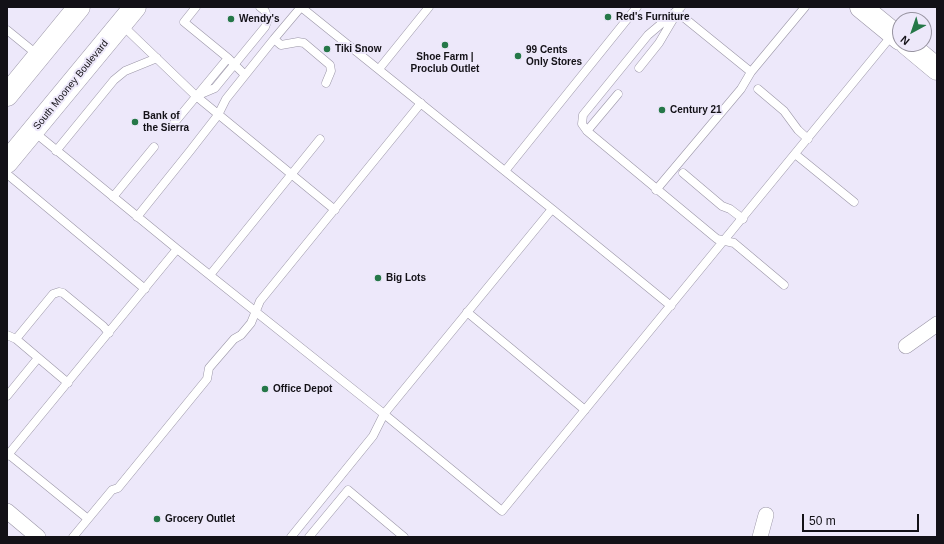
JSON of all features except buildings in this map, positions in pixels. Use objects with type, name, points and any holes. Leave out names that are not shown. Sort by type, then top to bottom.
[{"type":"main road","points":[[8,92],[79,7]]},
{"type":"main road","name":"South Mooney Boulevard","points":[[7,162],[135,7]]},
{"type":"main road","points":[[861,7],[892,32]]},
{"type":"main road","points":[[917,52],[936,67]]},
{"type":"street","points":[[906,346],[937,324]]},
{"type":"street","points":[[7,511],[38,537]]},
{"type":"street","points":[[760,537],[766,515]]},
{"type":"lane","points":[[196,7],[184,22],[228,58],[245,75]]},
{"type":"lane","points":[[196,96],[215,88],[265,27],[268,19],[265,11],[260,7]]},
{"type":"lane","points":[[137,217],[218,115],[226,99],[245,75],[277,42],[301,7],[670,306]]},
{"type":"lane","points":[[379,69],[429,7]]},
{"type":"lane","points":[[505,171],[637,7]]},
{"type":"lane","points":[[656,190],[741,89],[750,72],[805,7]]},
{"type":"lane","points":[[679,9],[750,72]]},
{"type":"lane","points":[[639,68],[659,43],[679,9]]},
{"type":"lane","points":[[679,9],[648,35],[583,115],[582,124],[595,138],[716,240],[734,243],[784,285]]},
{"type":"lane","points":[[121,24],[196,96],[335,210]]},
{"type":"lane","points":[[7,30],[39,56]]},
{"type":"lane","points":[[277,42],[304,43],[330,65],[331,71],[326,82]]},
{"type":"lane","points":[[33,131],[137,217],[384,414],[502,511],[795,154],[892,48]]},
{"type":"lane","points":[[56,150],[114,80],[125,71],[157,58]]},
{"type":"lane","points":[[170,128],[228,58]]},
{"type":"lane","points":[[758,89],[784,111],[798,130],[808,139]]},
{"type":"lane","points":[[587,131],[618,94]]},
{"type":"lane","points":[[73,537],[112,490],[118,488],[207,379],[209,368],[234,339],[241,335],[251,323],[260,301],[421,103]]},
{"type":"lane","points":[[210,275],[320,139]]},
{"type":"lane","points":[[113,197],[154,147]]},
{"type":"lane","points":[[795,154],[854,202]]},
{"type":"lane","points":[[683,173],[722,206],[730,209],[743,218]]},
{"type":"lane","points":[[7,174],[145,289]]},
{"type":"lane","points":[[291,537],[373,436],[384,414],[552,209]]},
{"type":"lane","points":[[88,519],[8,454],[177,249]]},
{"type":"lane","points":[[16,339],[53,294],[59,292],[63,293],[104,326],[109,333]]},
{"type":"lane","points":[[467,312],[585,410]]},
{"type":"lane","points":[[7,335],[16,339],[68,383]]},
{"type":"lane","points":[[7,396],[38,358]]},
{"type":"lane","points":[[309,537],[348,490],[404,537]]},
{"type":"place","name":"Red's Furniture","points":[[608,17]]},
{"type":"place","name":"Wendy's","points":[[231,19]]},
{"type":"place","name":"Shoe Farm | Proclub Outlet","points":[[445,45]]},
{"type":"place","name":"Tiki Snow","points":[[327,49]]},
{"type":"place","name":"99 Cents Only Stores","points":[[518,56]]},
{"type":"place","name":"Century 21","points":[[662,110]]},
{"type":"place","name":"Bank of the Sierra","points":[[135,122]]},
{"type":"place","name":"Big Lots","points":[[378,278]]},
{"type":"place","name":"Office Depot","points":[[265,389]]},
{"type":"place","name":"Grocery Outlet","points":[[157,519]]}]
